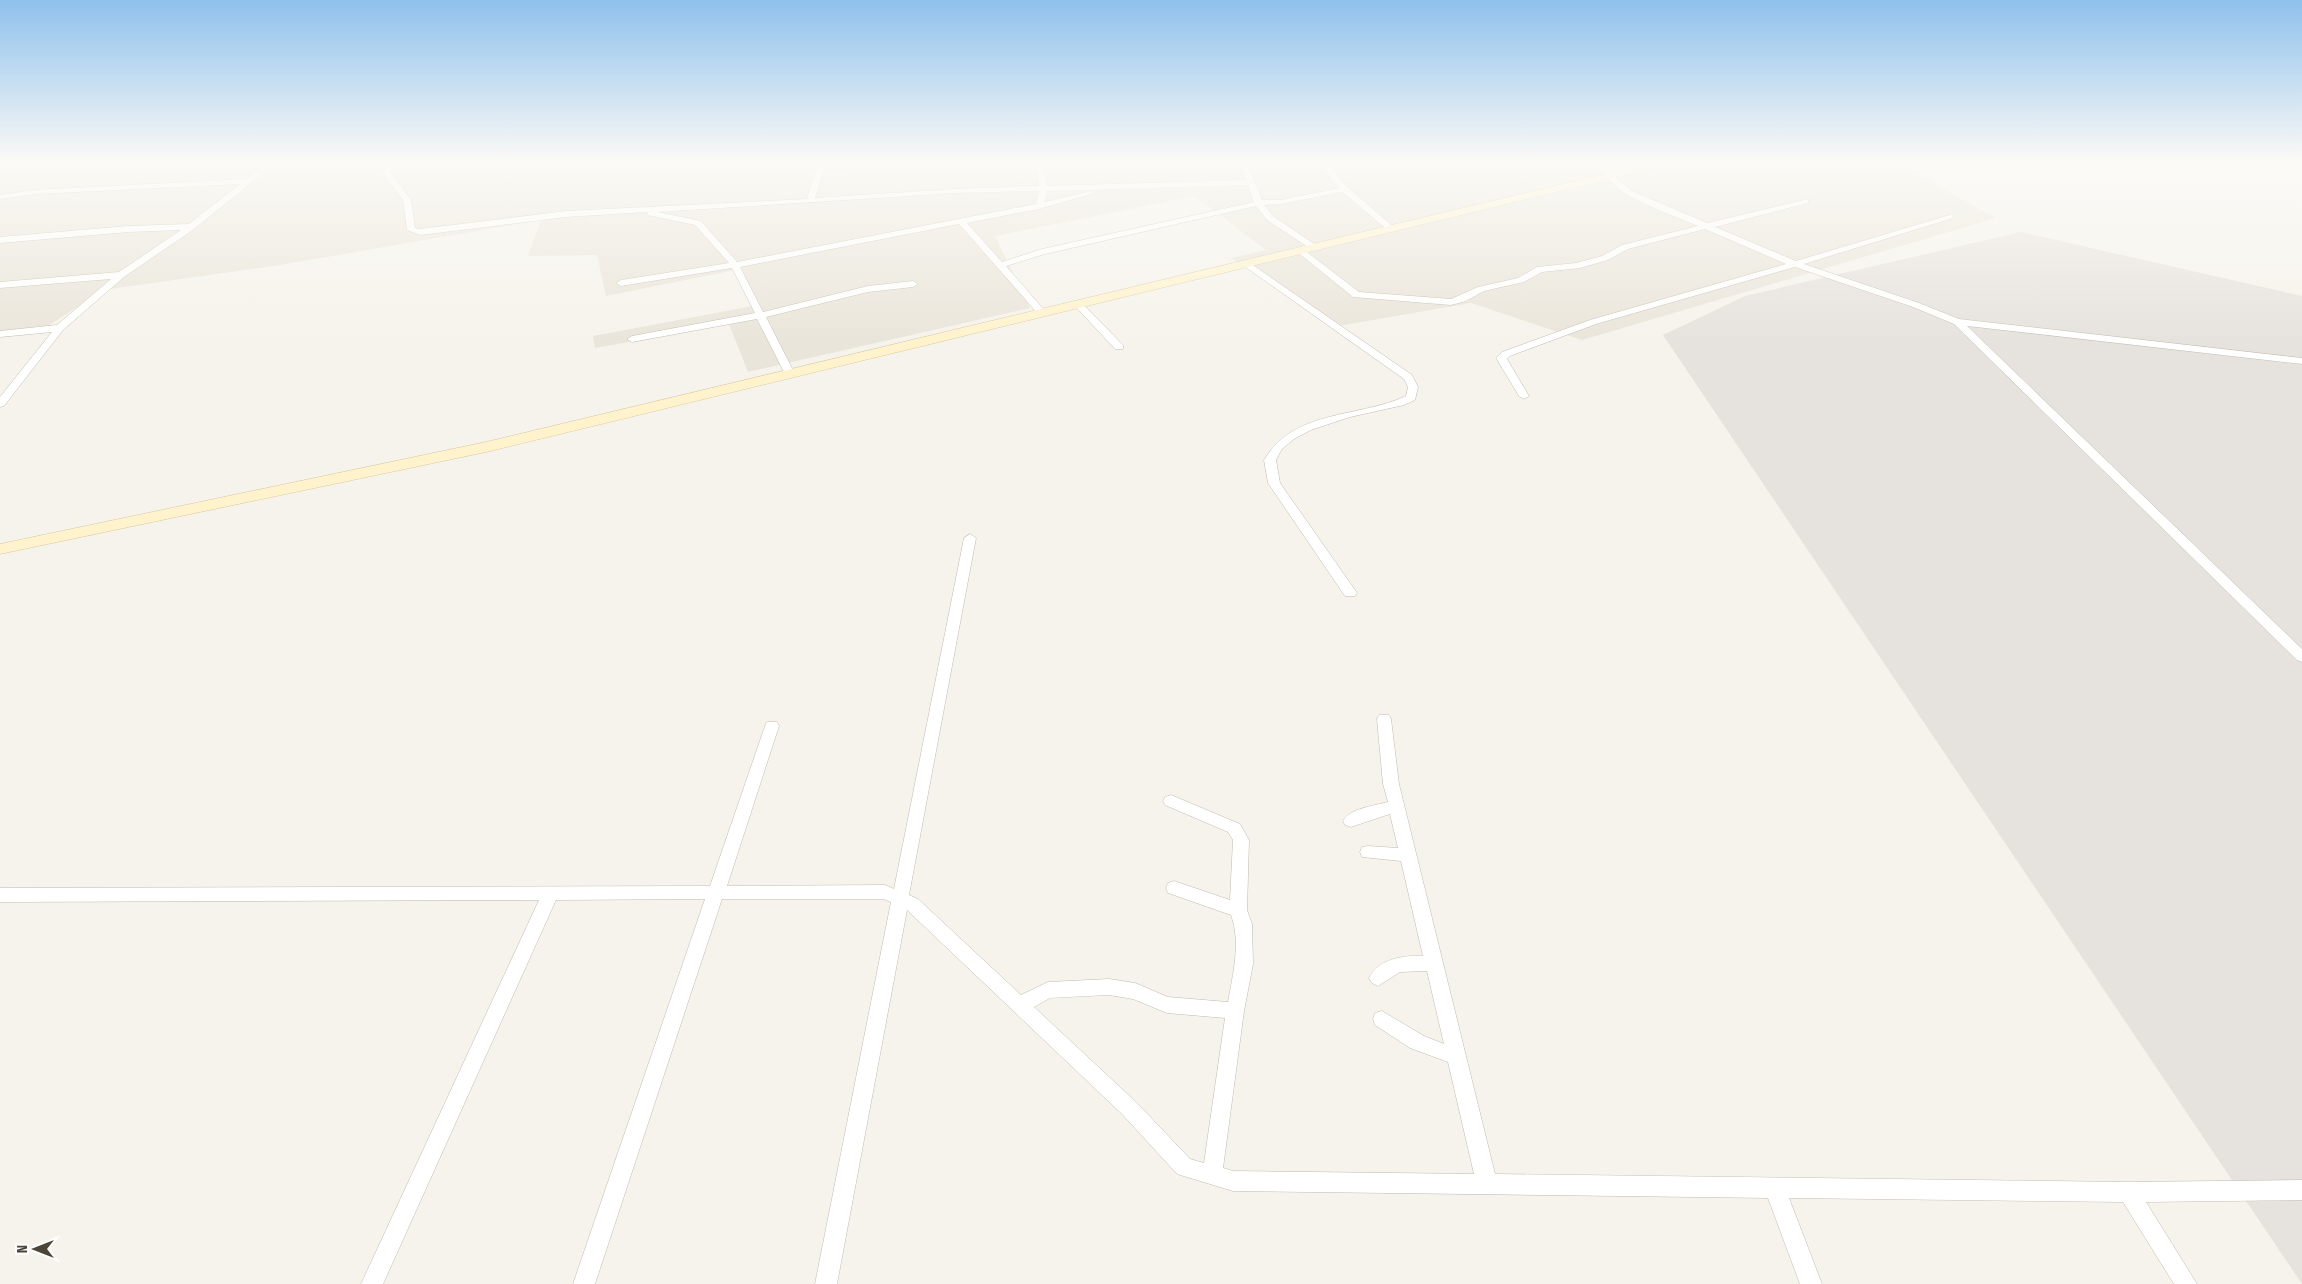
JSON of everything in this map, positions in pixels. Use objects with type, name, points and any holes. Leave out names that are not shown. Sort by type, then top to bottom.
[{"type":"main road","points":[[0,550],[486,447],[1421,222]]},
{"type":"street","points":[[0,404],[60,328],[121,275],[197,222]]},
{"type":"street","points":[[410,222],[411,230],[420,232],[492,222]]},
{"type":"street","points":[[692,222],[698,223],[736,265],[790,374]]},
{"type":"street","points":[[621,283],[736,265],[956,222]]},
{"type":"street","points":[[962,222],[1042,313]]},
{"type":"street","points":[[1000,265],[1042,252],[1175,222]]},
{"type":"street","points":[[1275,222],[1307,249],[1356,296],[1451,302],[1463,299],[1482,289],[1521,280],[1540,269],[1577,266],[1605,258],[1625,247],[1727,222]]},
{"type":"street","points":[[1384,222],[1392,229]]},
{"type":"street","points":[[1696,222],[1795,264],[1916,304],[1957,322],[2302,361]]},
{"type":"street","points":[[1524,396],[1501,358],[1506,354],[1592,322],[1795,264],[1931,222]]},
{"type":"street","points":[[0,240],[190,227]]},
{"type":"street","points":[[1247,264],[1408,376],[1413,387],[1411,398],[1400,403],[1318,422],[1276,448],[1269,462],[1274,483],[1350,593]]},
{"type":"street","points":[[0,285],[121,275]]},
{"type":"street","points":[[632,339],[762,315],[868,289],[913,284]]},
{"type":"street","points":[[1078,304],[1119,347]]},
{"type":"street","points":[[1957,322],[2302,657]]},
{"type":"street","points":[[0,334],[60,328]]},
{"type":"street","points":[[826,1284],[970,538]]},
{"type":"street","points":[[1384,719],[1391,784],[1487,1184]]},
{"type":"street","points":[[584,1284],[772,726]]},
{"type":"street","points":[[1171,801],[1234,828],[1241,840],[1242,852],[1238,910],[1243,924],[1245,950],[1212,1175]]},
{"type":"street","points":[[1351,821],[1360,816],[1396,806]]},
{"type":"street","points":[[1368,852],[1408,855]]},
{"type":"street","points":[[1174,888],[1238,910]]},
{"type":"street","points":[[372,1284],[551,892]]},
{"type":"street","points":[[0,895],[885,892],[912,904],[1130,1109],[1184,1166],[1233,1181],[2128,1192],[2302,1190]]},
{"type":"street","points":[[1378,978],[1389,967],[1400,963],[1434,964]]},
{"type":"street","points":[[1020,1006],[1048,990],[1109,987],[1135,991],[1166,1005],[1235,1011]]},
{"type":"street","points":[[1382,1019],[1417,1042],[1457,1057]]},
{"type":"street","points":[[1775,1188],[1811,1284]]},
{"type":"street","points":[[2128,1192],[2186,1284]]},
{"type":"shaded area","points":[[0,222],[530,222],[280,265],[103,290],[42,330],[0,334]]},
{"type":"shaded area","points":[[540,222],[1065,222],[995,236],[1030,308],[748,372],[729,324],[595,348],[593,336],[753,306],[735,270],[606,296],[597,255],[528,256]]},
{"type":"shaded area","points":[[1229,222],[1983,222],[1582,340],[1471,303],[1332,327],[1232,258],[1266,250]]},
{"type":"shaded area","points":[[2021,232],[2302,296],[2302,1284],[1663,335],[1745,296]]}]
